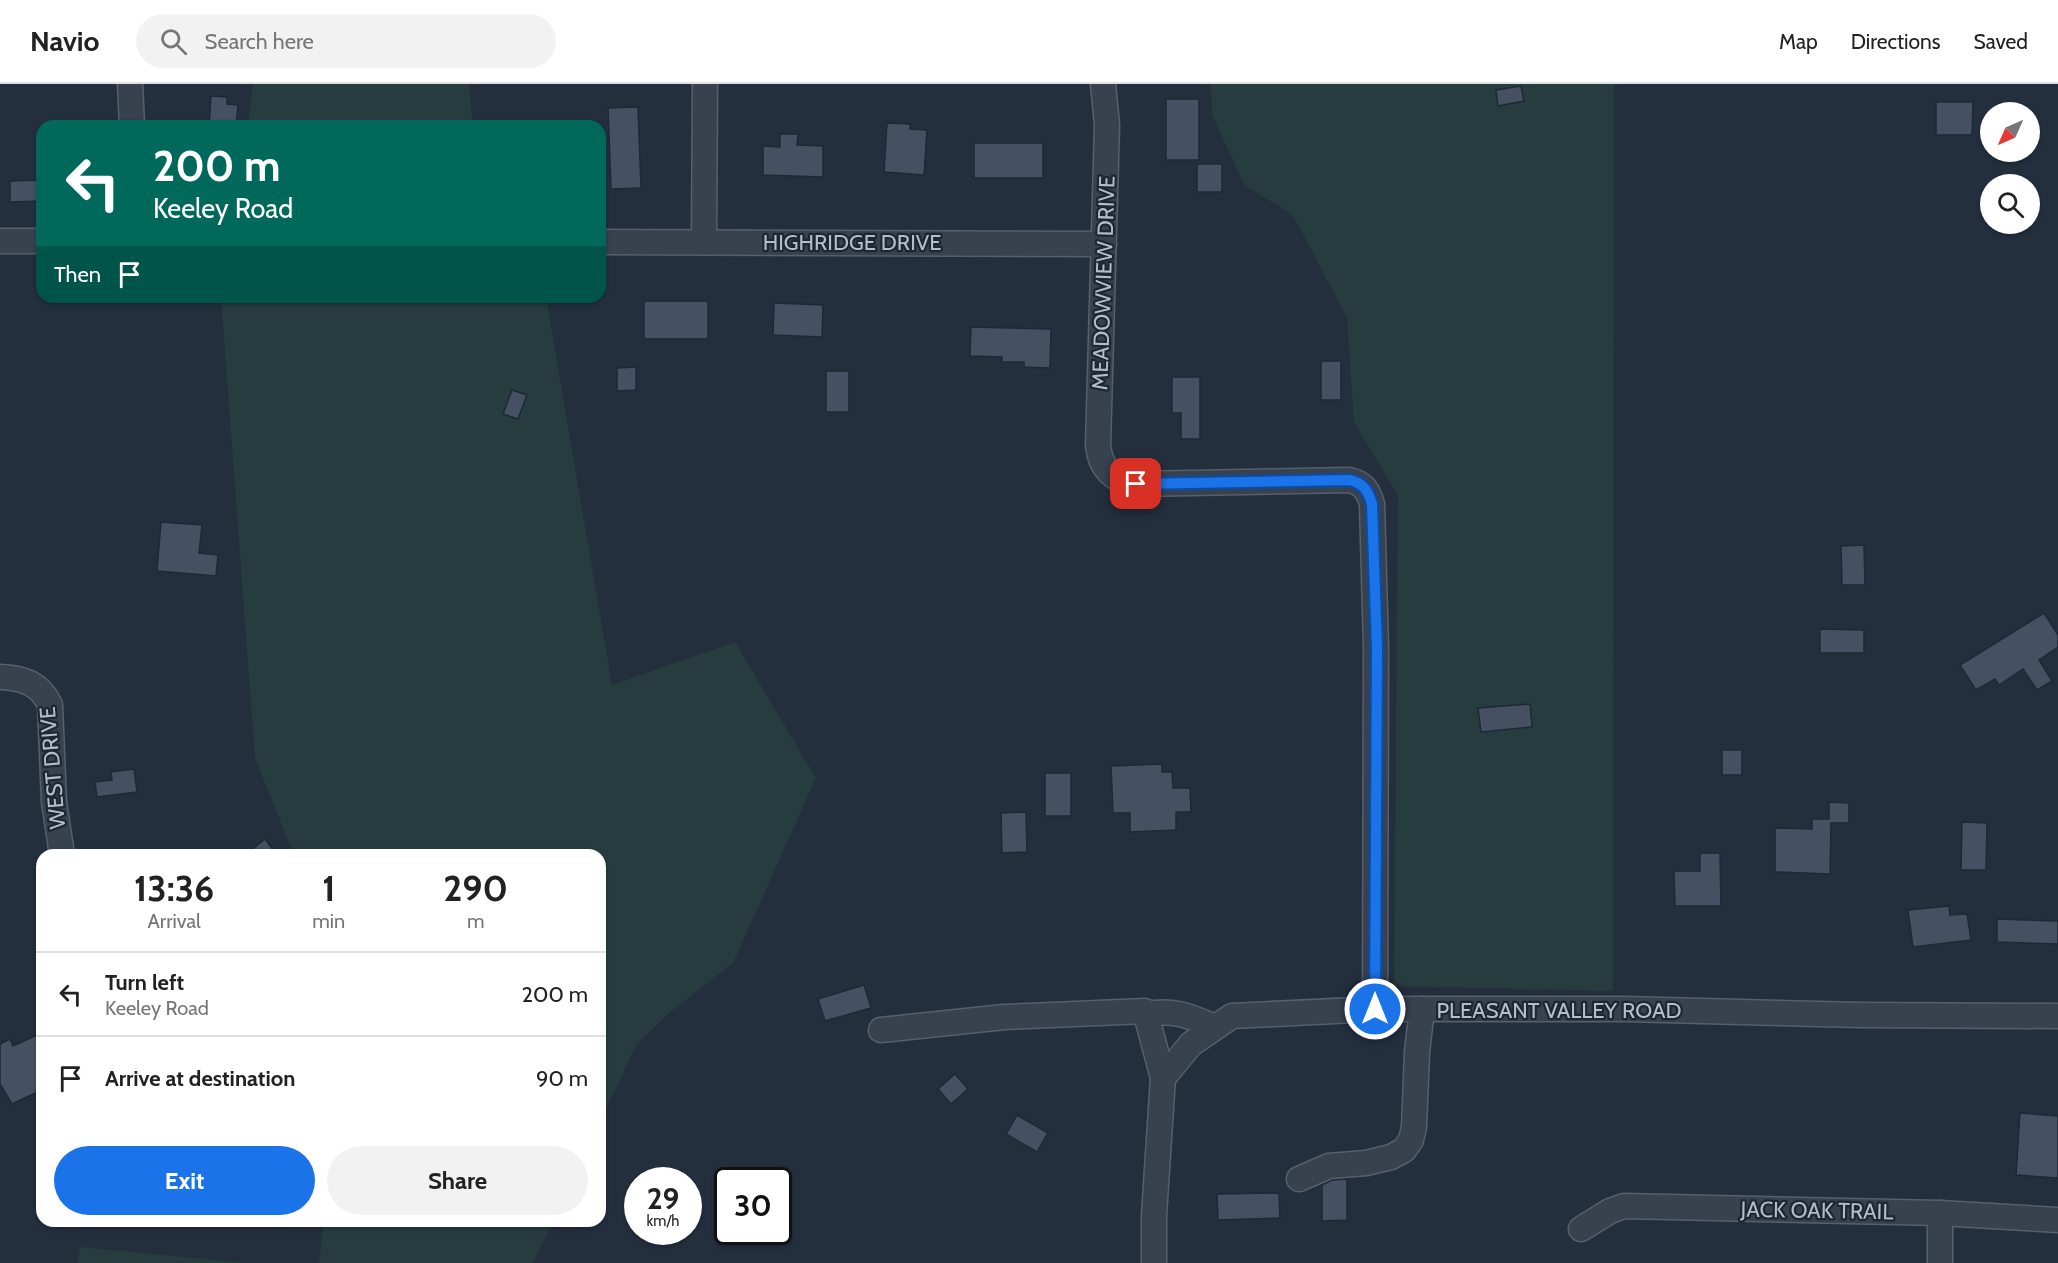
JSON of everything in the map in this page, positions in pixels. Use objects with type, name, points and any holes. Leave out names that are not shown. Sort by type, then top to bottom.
[{"type":"street","points":[[130,84],[132,120]]},
{"type":"street","points":[[704,240],[705,84]]},
{"type":"street","name":"MEADOWVIEW DRIVE","points":[[1103,84],[1107,125],[1099,458],[1113,477],[1123,482],[1151,485],[1349,480],[1364,486],[1372,504],[1377,648],[1375,1009]]},
{"type":"street","name":"HIGHRIDGE DRIVE","points":[[606,242],[704,240],[1104,244]]},
{"type":"street","points":[[0,241],[36,241]]},
{"type":"street","name":"WEST DRIVE","points":[[0,677],[27,681],[46,695],[50,705],[54,801],[61,849]]},
{"type":"street","name":"PLEASANT VALLEY ROAD","points":[[1163,1078],[1191,1044],[1232,1016],[1375,1009],[1625,1009],[1860,1015],[2058,1016]]},
{"type":"street","points":[[1299,1179],[1329,1166],[1366,1163],[1391,1157],[1404,1150],[1412,1140],[1416,1052],[1422,1009]]},
{"type":"street","points":[[881,1030],[1004,1017],[1145,1011],[1163,1078],[1154,1215],[1154,1263]]},
{"type":"street","points":[[1146,1014],[1165,1011],[1185,1014],[1215,1027]]},
{"type":"street","name":"JACK OAK TRAIL","points":[[1581,1230],[1610,1210],[1624,1206],[1940,1213],[2058,1220]]},
{"type":"street","points":[[1940,1213],[1940,1263]]},
{"type":"green space","points":[[253,84],[469,84],[472,120],[249,120]]},
{"type":"green space","points":[[1211,84],[1614,84],[1613,991],[1394,986],[1398,496],[1354,422],[1347,318],[1293,215],[1245,186],[1212,115]]},
{"type":"green space","points":[[221,303],[547,303],[612,685],[735,642],[816,778],[733,963],[669,1013],[636,1045],[606,1109],[606,849],[292,849],[255,758]]},
{"type":"green space","points":[[323,1227],[550,1227],[533,1263],[319,1263]]},
{"type":"green space","points":[[80,1247],[246,1263],[77,1263]]},
{"type":"building","points":[[1521,86],[1524,101],[1498,106],[1496,90]]},
{"type":"building","points":[[211,96],[227,97],[227,104],[238,105],[237,120],[209,120]]},
{"type":"building","points":[[1166,99],[1199,99],[1199,160],[1166,160]]},
{"type":"building","points":[[1936,102],[1973,102],[1972,135],[1936,135]]},
{"type":"building","points":[[638,107],[641,188],[611,189],[608,108]]},
{"type":"building","points":[[887,123],[910,124],[910,129],[927,130],[924,175],[884,172]]},
{"type":"building","points":[[780,134],[798,134],[797,145],[823,146],[823,177],[763,175],[763,146],[780,147]]},
{"type":"building","points":[[974,143],[1043,143],[1043,178],[974,178]]},
{"type":"building","points":[[1197,164],[1222,164],[1222,192],[1197,192]]},
{"type":"building","points":[[36,180],[36,201],[10,202],[10,181]]},
{"type":"building","points":[[644,301],[708,301],[708,339],[644,339]]},
{"type":"building","points":[[774,303],[823,305],[822,337],[773,335]]},
{"type":"building","points":[[971,327],[1051,329],[1050,368],[1024,367],[1024,362],[1002,362],[1002,357],[970,356]]},
{"type":"building","points":[[1321,361],[1341,361],[1341,400],[1321,400]]},
{"type":"building","points":[[636,367],[636,390],[617,391],[617,368]]},
{"type":"building","points":[[826,371],[849,371],[849,412],[826,412]]},
{"type":"building","points":[[1172,377],[1200,377],[1200,439],[1181,439],[1181,413],[1172,413]]},
{"type":"building","points":[[512,390],[527,395],[518,419],[503,414]]},
{"type":"building","points":[[161,522],[202,525],[199,553],[218,555],[216,576],[157,571]]},
{"type":"building","points":[[1864,545],[1865,585],[1842,585],[1841,546]]},
{"type":"building","points":[[2044,613],[2058,635],[2058,647],[2039,660],[2052,681],[2037,690],[2023,669],[1999,685],[1995,679],[1976,690],[1960,665]]},
{"type":"building","points":[[1820,629],[1864,630],[1864,653],[1820,653]]},
{"type":"building","points":[[1530,704],[1532,727],[1481,732],[1478,708]]},
{"type":"building","points":[[1722,750],[1742,750],[1742,775],[1722,775]]},
{"type":"building","points":[[1162,764],[1162,772],[1172,772],[1173,788],[1190,788],[1191,812],[1176,812],[1176,830],[1130,832],[1130,813],[1113,813],[1111,766]]},
{"type":"building","points":[[134,769],[137,792],[97,797],[95,782],[112,780],[111,772]]},
{"type":"building","points":[[1045,773],[1071,773],[1071,816],[1045,816]]},
{"type":"building","points":[[1829,802],[1849,803],[1849,823],[1831,823],[1830,874],[1775,872],[1775,828],[1812,829],[1812,819],[1829,819]]},
{"type":"building","points":[[1026,812],[1027,852],[1002,853],[1001,813]]},
{"type":"building","points":[[1962,822],[1987,823],[1986,870],[1961,870]]},
{"type":"building","points":[[265,839],[272,849],[252,849]]},
{"type":"building","points":[[1700,853],[1720,853],[1721,906],[1675,906],[1674,871],[1700,871]]},
{"type":"building","points":[[1949,906],[1950,915],[1967,914],[1971,940],[1913,947],[1908,910]]},
{"type":"building","points":[[1997,919],[2058,921],[2058,944],[1997,942]]},
{"type":"building","points":[[864,985],[871,1008],[825,1021],[818,999]]},
{"type":"building","points":[[36,1035],[36,1093],[12,1104],[0,1084],[0,1044],[10,1039],[13,1046]]},
{"type":"building","points":[[955,1074],[968,1089],[951,1104],[938,1089]]},
{"type":"building","points":[[2020,1113],[2058,1116],[2058,1178],[2016,1175]]},
{"type":"building","points":[[1017,1115],[1048,1133],[1037,1152],[1006,1134]]},
{"type":"building","points":[[1347,1179],[1347,1220],[1322,1221],[1322,1185],[1332,1180]]},
{"type":"building","points":[[1279,1193],[1280,1218],[1218,1220],[1217,1194]]},
{"type":"route","points":[[1136,484],[1349,480],[1364,486],[1369,494],[1372,504],[1377,648],[1375,1009]]}]
